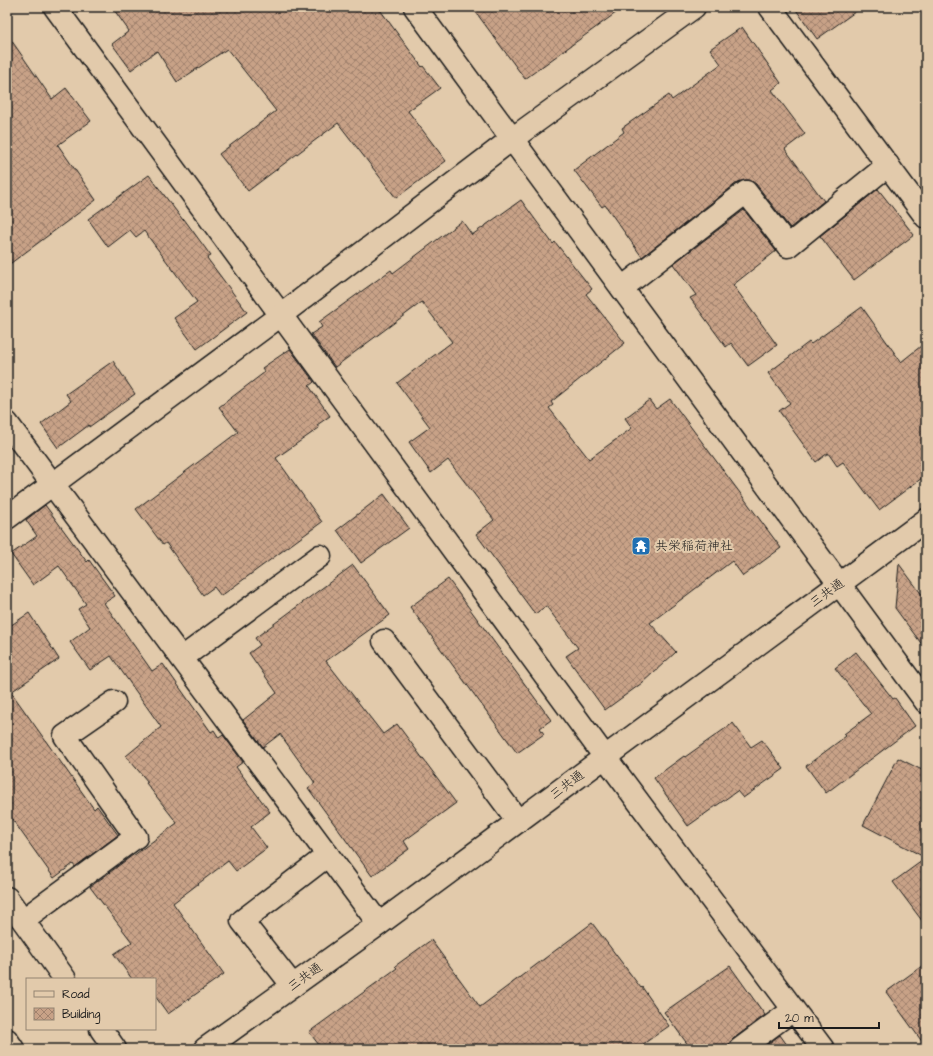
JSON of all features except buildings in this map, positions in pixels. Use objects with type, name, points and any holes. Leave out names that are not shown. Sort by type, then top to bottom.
[{"type":"street","points":[[55,7],[605,757],[823,1049]]},
{"type":"street","points":[[415,7],[926,702]]},
{"type":"street","points":[[7,518],[281,315],[512,139],[694,7]]},
{"type":"street","points":[[770,7],[926,217]]},
{"type":"street","points":[[622,288],[746,192],[788,246],[888,165]]},
{"type":"street","points":[[7,424],[379,924]]},
{"type":"street","name":"三共通","points":[[205,1049],[379,924],[926,520]]},
{"type":"street","points":[[182,658],[320,556]]},
{"type":"street","points":[[384,641],[518,821]]},
{"type":"street","points":[[23,920],[136,837],[65,736],[114,702]]},
{"type":"street","points":[[293,986],[242,921],[328,855]]},
{"type":"street","points":[[7,898],[64,978]]},
{"type":"street","points":[[740,1049],[793,1010]]},
{"type":"street","points":[[102,1030],[115,1049]]},
{"type":"street","points":[[7,1040],[13,1049]]},
{"type":"place","name":"共栄稲荷神社","points":[[641,546]]}]
